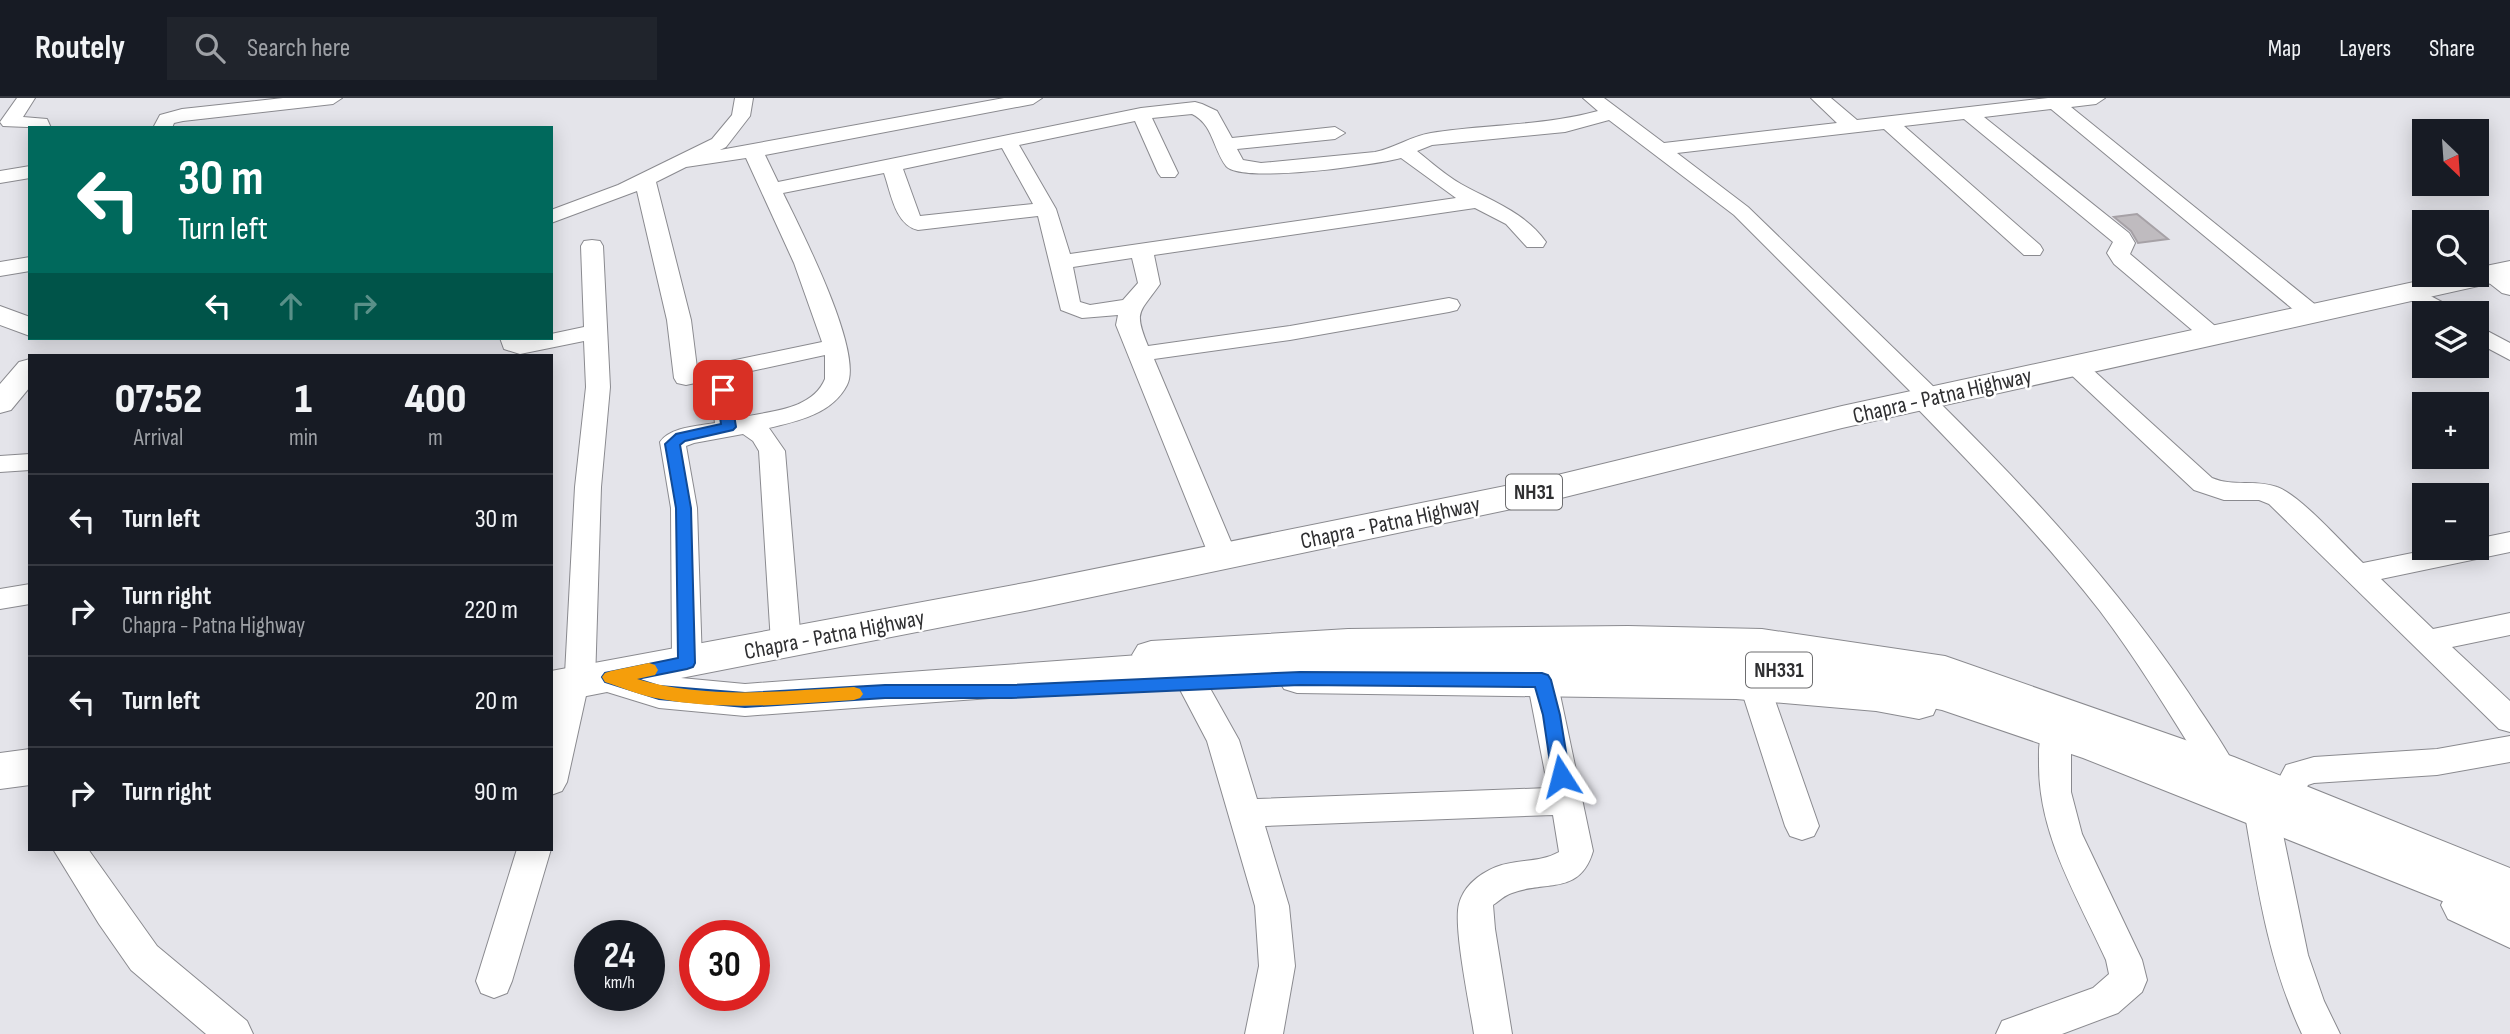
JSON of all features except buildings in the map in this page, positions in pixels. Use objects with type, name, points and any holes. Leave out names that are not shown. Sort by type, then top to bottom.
[{"type":"highway","name":"Chapra - Patna Highway","points":[[579,682],[687,663],[1545,490],[2074,365],[2412,293],[2503,278]]},
{"type":"highway","name":"NH331","points":[[579,682],[745,700],[1180,668],[1519,658],[1680,661],[1852,676],[1945,694],[2098,746],[2510,907]]},
{"type":"street","points":[[26,98],[10,122],[40,123],[41,126]]},
{"type":"street","points":[[163,126],[167,119],[176,116],[333,98]]},
{"type":"street","points":[[553,216],[645,180],[719,143],[741,116],[744,98]]},
{"type":"street","points":[[1591,98],[1662,149],[1767,234],[1926,398],[2024,504],[2109,603],[2162,677],[2220,768]]},
{"type":"street","points":[[1820,98],[1854,128]]},
{"type":"street","points":[[1662,149],[1890,124],[1968,113],[2014,102],[2055,103],[2096,98]]},
{"type":"street","points":[[687,161],[1044,103],[1067,127]]},
{"type":"street","points":[[2055,103],[2314,315]]},
{"type":"street","points":[[770,190],[1067,127],[1184,108],[1205,111],[1210,115],[1235,164],[1244,168],[1381,156],[1404,151],[1417,142],[1431,139],[1565,125],[1613,113]]},
{"type":"street","points":[[1968,113],[2120,238],[2124,243],[2118,253],[2122,259],[2213,336]]},
{"type":"street","points":[[1141,114],[1168,173]]},
{"type":"street","points":[[1890,124],[2032,250]]},
{"type":"street","points":[[1224,145],[1335,133]]},
{"type":"street","points":[[1007,140],[1046,209],[1061,262],[1069,306],[1075,311],[1085,312],[1130,306]]},
{"type":"street","points":[[687,663],[684,508],[673,444],[681,437],[805,410],[827,396],[838,375],[834,346],[820,301],[753,151]]},
{"type":"street","points":[[1404,151],[1440,180],[1513,220],[1535,242]]},
{"type":"street","points":[[891,164],[911,219],[918,224],[1046,209]]},
{"type":"street","points":[[0,177],[28,171]]},
{"type":"street","points":[[645,180],[680,320],[684,376],[689,378],[834,346]]},
{"type":"street","points":[[1061,262],[1479,201]]},
{"type":"street","points":[[553,775],[579,682],[588,487],[598,387],[592,246]]},
{"type":"street","points":[[1142,252],[1149,284],[1130,306],[1128,325],[1223,556]]},
{"type":"street","points":[[0,269],[28,264]]},
{"type":"street","points":[[2412,293],[2425,301]]},
{"type":"street","points":[[1140,355],[1449,304]]},
{"type":"street","points":[[0,315],[28,326]]},
{"type":"street","points":[[512,340],[512,344],[520,347],[596,332]]},
{"type":"street","points":[[2489,340],[2510,353]]},
{"type":"street","points":[[2074,365],[2203,484],[2216,491],[2229,493],[2256,489],[2269,492],[2278,498],[2510,720]]},
{"type":"street","points":[[0,403],[28,370]]},
{"type":"street","points":[[720,371],[737,425],[769,443],[772,451],[786,643]]},
{"type":"street","points":[[0,464],[28,462]]},
{"type":"street","points":[[2358,573],[2510,542]]},
{"type":"street","points":[[0,600],[28,594]]},
{"type":"street","points":[[2428,641],[2510,624]]},
{"type":"street","points":[[885,691],[1010,666],[1348,643],[1762,643],[1945,670],[2220,768],[2274,806],[2510,928]]},
{"type":"street","points":[[885,691],[1011,692],[1300,678],[1542,680],[1755,686],[1876,696],[1951,709],[2274,806],[2510,887]]},
{"type":"street","points":[[1493,1034],[1477,929],[1476,905],[1481,894],[1505,879],[1556,871],[1573,861],[1576,851],[1552,715],[1542,680]]},
{"type":"street","points":[[1191,682],[1223,740],[1272,906],[1276,966],[1264,1034]]},
{"type":"street","points":[[1755,686],[1802,826]]},
{"type":"street","points":[[2015,1034],[2105,1001],[2129,980],[2124,960],[2065,834],[2055,792],[2054,740]]},
{"type":"street","points":[[2322,1034],[2308,1011],[2287,952],[2274,806],[2297,774],[2314,770],[2423,765],[2466,760],[2510,749]]},
{"type":"street","points":[[1244,813],[1566,801]]},
{"type":"street","points":[[71,851],[144,958],[234,1034]]},
{"type":"street","points":[[494,981],[533,851]]},
{"type":"slow traffic","points":[[649,670],[611,677],[659,692],[694,697],[745,700],[854,694]]},
{"type":"route","points":[[723,390],[728,427],[681,437],[673,444],[684,508],[687,663],[611,677],[659,692],[745,700],[885,691],[1011,692],[1169,682],[1241,682],[1300,678],[1542,680],[1552,715],[1561,776]]}]
